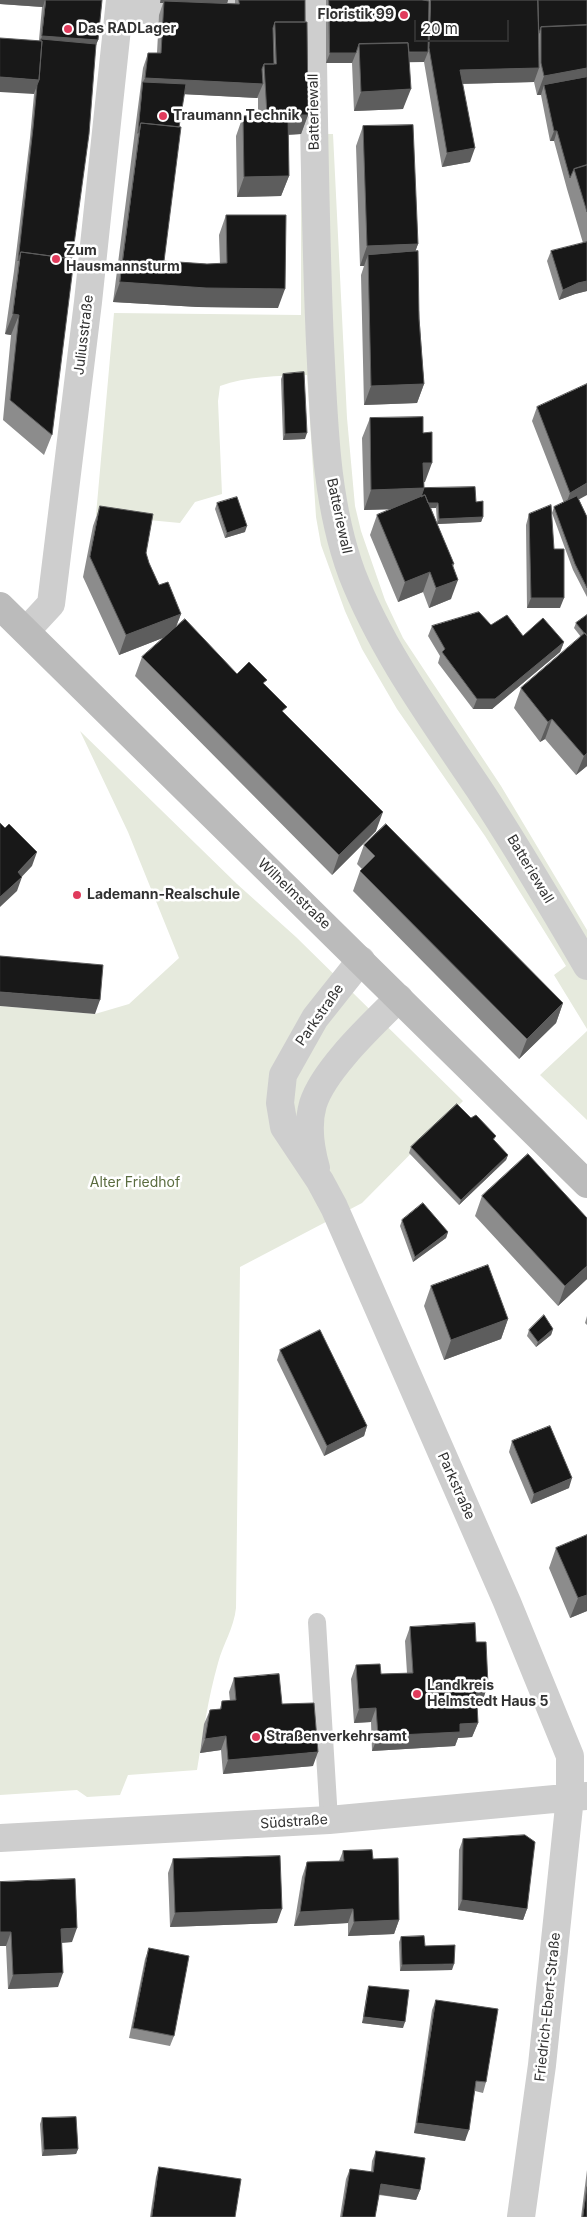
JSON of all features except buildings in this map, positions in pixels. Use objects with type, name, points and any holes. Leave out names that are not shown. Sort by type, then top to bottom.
[{"type":"main road","name":"Wilhelmstraße","points":[[0,606],[361,960],[479,1080],[587,1184]]},
{"type":"street","points":[[120,4],[230,13],[230,0]]},
{"type":"street","name":"Batteriewall","points":[[312,0],[316,266],[331,492],[341,535],[352,573],[379,632],[407,679],[524,858],[587,966]]},
{"type":"street","name":"Juliusstraße","points":[[26,631],[51,604],[88,302],[120,4]]},
{"type":"street","name":"Parkstraße","points":[[361,960],[315,1018],[283,1075],[280,1103],[284,1127],[320,1181],[334,1207],[507,1602],[570,1756],[581,1800]]},
{"type":"street","name":"Parkstraße","points":[[320,1181],[311,1148],[310,1127],[316,1096],[351,1047],[399,998]]},
{"type":"street","name":"Südstraße","points":[[0,1838],[329,1820],[581,1800]]},
{"type":"street","name":"Friedrich-Ebert-Straße","points":[[521,2217],[581,1800]]},
{"type":"lane","points":[[317,1622],[329,1820]]},
{"type":"green space","points":[[301,134],[333,134],[347,418],[355,506],[361,531],[385,600],[403,638],[501,786],[587,930],[587,1029],[554,975],[566,966],[485,836],[397,709],[362,649],[345,611],[321,545],[316,517],[307,375],[252,378],[220,386],[218,401],[222,494],[195,502],[180,523],[96,515],[114,313],[301,315]]},
{"type":"green space","name":"Alter Friedhof","points":[[80,731],[237,884],[296,937],[463,1101],[362,1203],[240,1267],[236,1608],[214,1676],[197,1770],[128,1775],[120,1795],[87,1797],[77,1790],[0,1795],[0,1006],[95,1014],[129,1004],[179,958],[128,832]]},
{"type":"green space","points":[[587,1031],[587,1120],[540,1075]]},
{"type":"place","name":"Floristik 99","points":[[404,15]]},
{"type":"place","name":"Das RADLager","points":[[68,29]]},
{"type":"place","name":"Traumann Technik","points":[[163,116]]},
{"type":"place","name":"Zum Hausmannsturm","points":[[56,259]]},
{"type":"place","name":"Lademann-Realschule","points":[[77,895]]},
{"type":"place","name":"Landkreis Helmstedt Haus 5","points":[[417,1694]]},
{"type":"place","name":"Straßenverkehrsamt","points":[[256,1737]]}]
